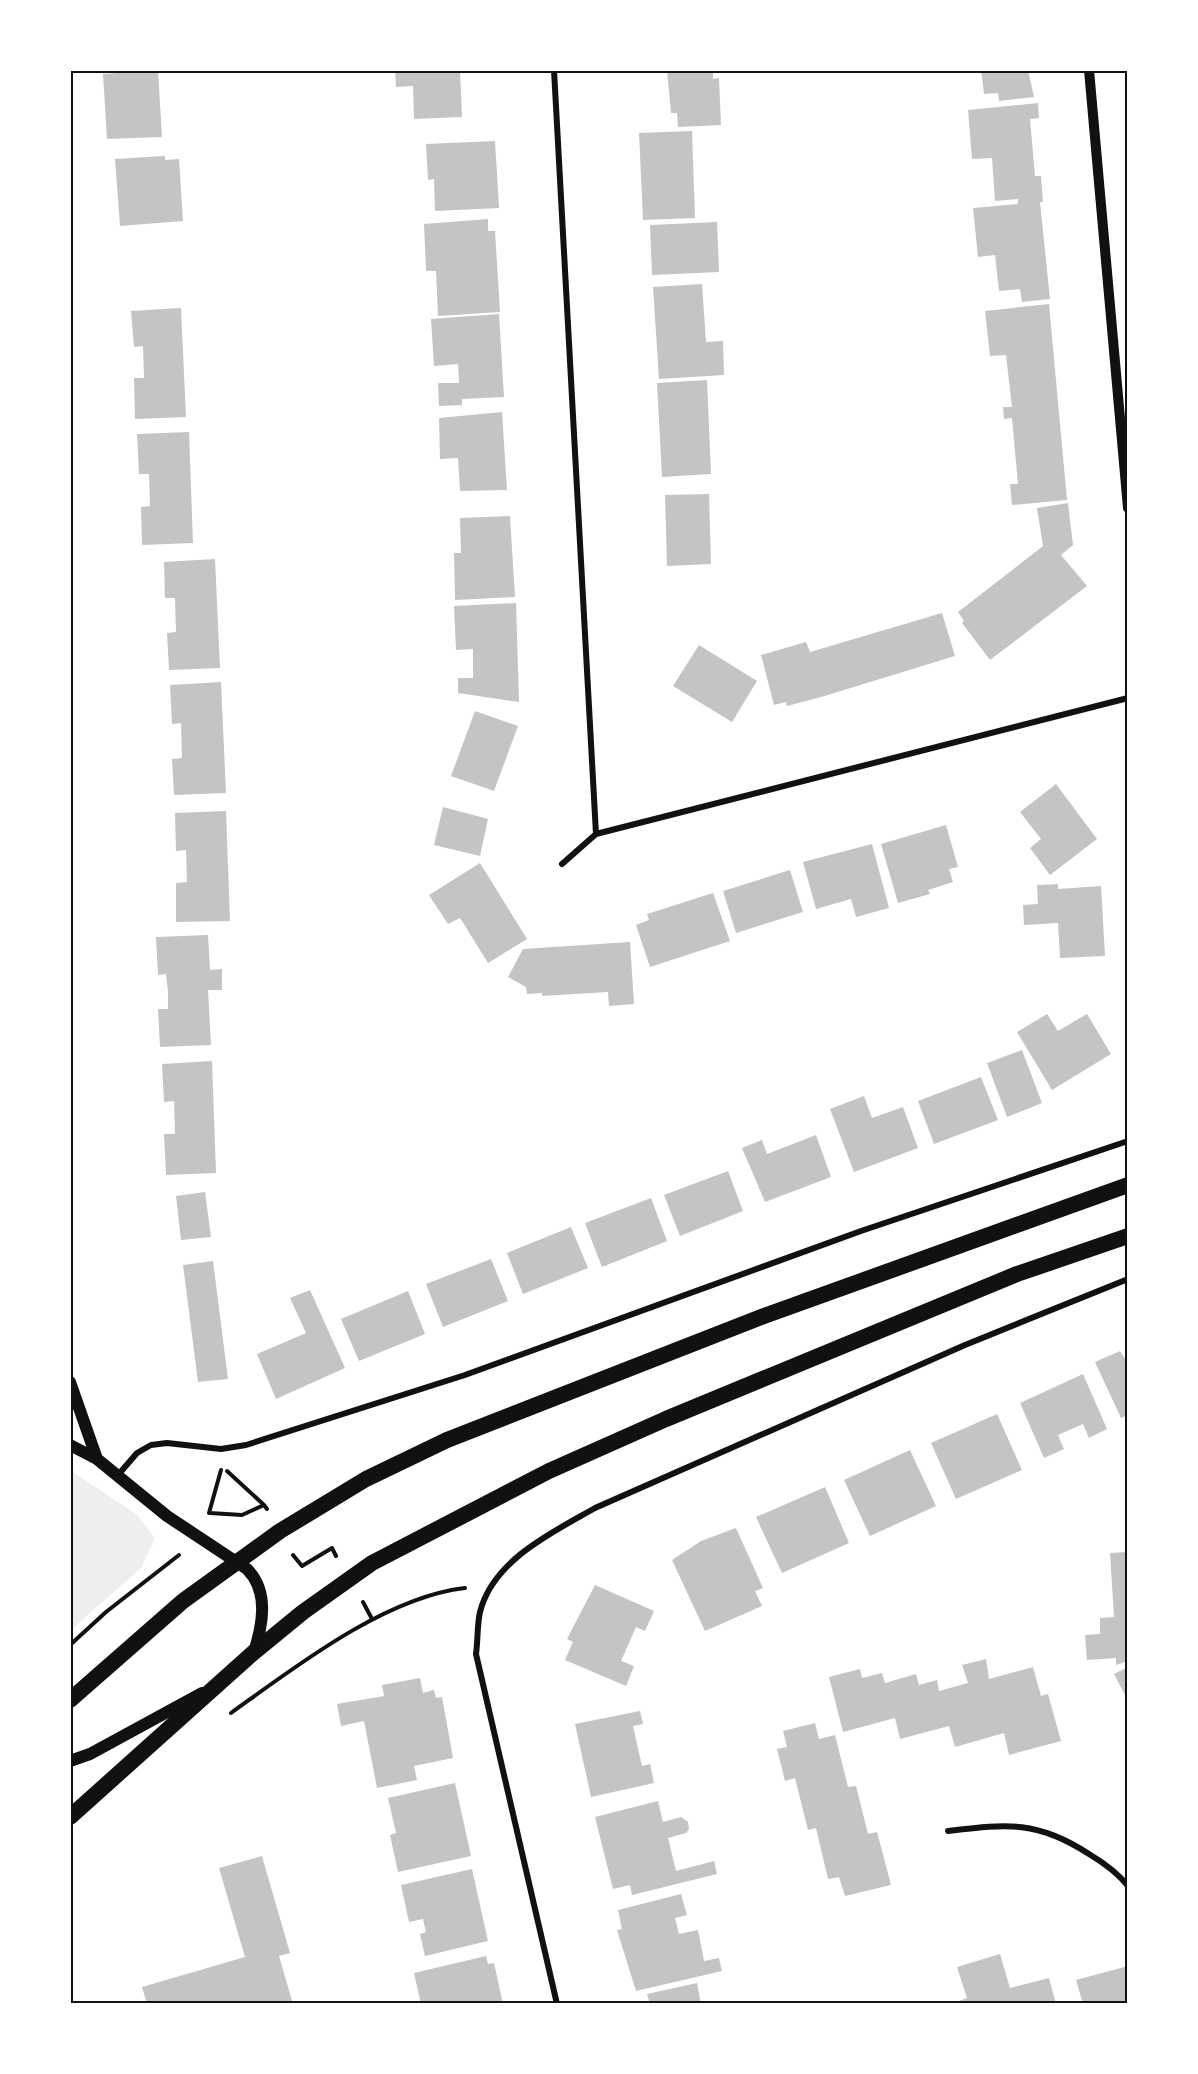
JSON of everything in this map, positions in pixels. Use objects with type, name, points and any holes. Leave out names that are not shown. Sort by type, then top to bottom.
[{"type":"highway","points":[[70,1700],[183,1601],[280,1532],[366,1479],[447,1440],[764,1317],[1128,1185]]},
{"type":"highway","points":[[70,1817],[253,1653],[303,1611],[372,1563],[549,1471],[666,1419],[1017,1274],[1128,1236]]},
{"type":"main road","points":[[70,1382],[97,1459]]},
{"type":"main road","points":[[70,1445],[97,1459],[167,1516],[237,1562],[256,1579],[261,1592],[260,1632],[253,1653]]},
{"type":"main road","points":[[70,1761],[90,1754],[216,1685]]},
{"type":"street","points":[[554,70],[597,834]]},
{"type":"street","points":[[1089,70],[1128,508]]},
{"type":"street","points":[[562,864],[597,834],[1128,698]]},
{"type":"street","points":[[117,1476],[137,1453],[151,1445],[167,1443],[221,1449],[246,1445],[465,1375],[861,1231],[1128,1141]]},
{"type":"street","points":[[557,2004],[476,1654],[480,1611],[493,1585],[511,1563],[538,1541],[595,1508],[965,1345],[1128,1279]]},
{"type":"street","points":[[948,1831],[1004,1825],[1026,1827],[1063,1837],[1104,1864],[1128,1886]]},
{"type":"path","points":[[206,1518],[222,1466],[269,1512]]},
{"type":"path","points":[[209,1513],[242,1515],[264,1505]]},
{"type":"path","points":[[294,1556],[302,1566],[332,1548],[339,1560]]},
{"type":"path","points":[[70,1645],[106,1612],[182,1552]]},
{"type":"path","points":[[227,1716],[293,1668],[372,1619],[444,1590],[493,1585]]},
{"type":"path","points":[[365,1605],[372,1619]]},
{"type":"shaded area","points":[[71,1471],[137,1515],[155,1538],[141,1568],[71,1630]]},
{"type":"building","points":[[158,70],[162,137],[107,139],[103,74]]},
{"type":"building","points":[[395,70],[460,70],[462,117],[414,119],[413,86],[396,87]]},
{"type":"building","points":[[667,70],[713,70],[713,79],[719,78],[721,125],[678,127],[677,113],[671,113]]},
{"type":"building","points":[[981,70],[1028,70],[1034,97],[999,101],[998,93],[984,94]]},
{"type":"building","points":[[1038,103],[1039,118],[1030,119],[1035,176],[1041,176],[1043,202],[1040,202],[1050,299],[1022,302],[1020,289],[999,291],[995,255],[978,257],[973,208],[1018,204],[1018,199],[995,201],[992,158],[972,159],[968,110]]},
{"type":"building","points":[[692,131],[695,218],[643,220],[639,133]]},
{"type":"building","points":[[495,141],[499,208],[435,211],[434,179],[428,180],[426,144]]},
{"type":"building","points":[[165,156],[165,160],[179,159],[183,221],[120,226],[115,159]]},
{"type":"building","points":[[488,219],[488,231],[495,231],[500,312],[438,316],[436,271],[426,271],[424,224]]},
{"type":"building","points":[[717,222],[719,272],[652,275],[650,225]]},
{"type":"building","points":[[702,284],[706,342],[723,341],[724,375],[659,379],[653,287]]},
{"type":"building","points":[[1049,304],[1067,500],[1012,505],[1010,484],[1018,484],[1012,418],[1004,419],[1003,407],[1012,407],[1006,355],[990,356],[985,311]]},
{"type":"building","points":[[181,308],[186,417],[135,419],[134,378],[144,378],[143,346],[134,347],[131,311]]},
{"type":"building","points":[[499,314],[504,397],[462,399],[462,405],[439,406],[438,383],[459,383],[458,364],[434,366],[431,319]]},
{"type":"building","points":[[707,380],[711,474],[662,477],[657,383]]},
{"type":"building","points":[[502,412],[507,490],[460,491],[458,458],[440,459],[439,418]]},
{"type":"building","points":[[189,432],[193,543],[142,545],[141,507],[150,506],[149,474],[139,474],[137,434]]},
{"type":"building","points":[[709,494],[711,564],[667,566],[665,495]]},
{"type":"building","points":[[1068,503],[1073,545],[1061,555],[1087,586],[990,660],[962,623],[964,621],[958,612],[1043,546],[1037,508]]},
{"type":"building","points":[[510,516],[515,597],[455,600],[454,553],[461,553],[460,518]]},
{"type":"building","points":[[215,559],[220,668],[169,670],[167,633],[176,632],[175,598],[165,598],[164,562]]},
{"type":"building","points":[[516,603],[519,702],[458,693],[458,678],[473,678],[473,649],[456,650],[454,606]]},
{"type":"building","points":[[942,613],[955,656],[821,697],[787,706],[786,702],[774,705],[761,655],[806,642],[810,652]]},
{"type":"building","points":[[699,645],[757,681],[732,722],[673,686]]},
{"type":"building","points":[[221,682],[226,793],[174,795],[172,759],[182,758],[181,723],[172,724],[170,685]]},
{"type":"building","points":[[475,711],[518,726],[494,791],[451,776]]},
{"type":"building","points":[[1056,784],[1097,839],[1050,875],[1030,848],[1041,839],[1020,812]]},
{"type":"building","points":[[443,807],[488,819],[480,856],[434,845]]},
{"type":"building","points":[[226,811],[230,921],[176,922],[176,883],[187,882],[186,850],[176,851],[175,813]]},
{"type":"building","points":[[946,825],[958,867],[949,869],[953,882],[928,890],[930,894],[898,903],[881,844]]},
{"type":"building","points":[[872,844],[889,908],[856,917],[851,899],[816,909],[803,862]]},
{"type":"building","points":[[480,863],[527,939],[488,963],[460,918],[448,924],[429,895]]},
{"type":"building","points":[[790,870],[803,912],[736,933],[723,891]]},
{"type":"building","points":[[1058,884],[1058,889],[1101,886],[1105,956],[1060,958],[1058,923],[1024,925],[1023,905],[1038,904],[1037,885]]},
{"type":"building","points":[[713,893],[730,941],[650,967],[636,925],[649,920],[647,914]]},
{"type":"building","points":[[208,935],[210,970],[222,969],[222,990],[208,990],[211,1045],[160,1047],[158,1009],[168,1009],[168,992],[166,974],[158,975],[156,937]]},
{"type":"building","points":[[630,942],[634,1004],[609,1006],[608,992],[542,996],[542,993],[527,994],[526,987],[508,977],[523,949]]},
{"type":"building","points":[[1047,1014],[1058,1031],[1087,1014],[1111,1054],[1052,1090],[1017,1032]]},
{"type":"building","points":[[1022,1050],[1042,1103],[1007,1117],[987,1063]]},
{"type":"building","points":[[212,1061],[216,1173],[166,1175],[164,1134],[175,1134],[174,1101],[164,1102],[162,1064]]},
{"type":"building","points":[[981,1077],[998,1120],[934,1144],[918,1101]]},
{"type":"building","points":[[864,1096],[872,1118],[903,1107],[918,1148],[854,1172],[830,1109]]},
{"type":"building","points":[[816,1135],[831,1177],[765,1202],[742,1148],[762,1140],[767,1154]]},
{"type":"building","points":[[728,1171],[743,1211],[680,1236],[664,1195]]},
{"type":"building","points":[[205,1192],[211,1237],[181,1240],[176,1196]]},
{"type":"building","points":[[651,1198],[667,1241],[602,1267],[585,1223]]},
{"type":"building","points":[[571,1227],[588,1268],[523,1294],[507,1253]]},
{"type":"building","points":[[491,1259],[508,1301],[443,1327],[426,1284]]},
{"type":"building","points":[[213,1261],[228,1379],[198,1382],[183,1265]]},
{"type":"building","points":[[310,1290],[345,1368],[276,1399],[257,1354],[306,1333],[290,1298]]},
{"type":"building","points":[[408,1291],[425,1334],[359,1361],[341,1319]]},
{"type":"building","points":[[1120,1351],[1128,1363],[1128,1415],[1121,1418],[1095,1362]]},
{"type":"building","points":[[1083,1374],[1107,1429],[1089,1438],[1083,1424],[1058,1435],[1064,1449],[1044,1458],[1020,1403]]},
{"type":"building","points":[[997,1414],[1022,1470],[956,1499],[931,1443]]},
{"type":"building","points":[[910,1450],[936,1506],[870,1536],[844,1480]]},
{"type":"building","points":[[825,1487],[849,1543],[782,1573],[756,1517]]},
{"type":"building","points":[[736,1528],[763,1588],[755,1591],[762,1606],[705,1631],[672,1560],[701,1541]]},
{"type":"building","points":[[1128,1552],[1128,1661],[1116,1665],[1116,1658],[1087,1660],[1085,1635],[1100,1634],[1100,1618],[1114,1617],[1110,1553]]},
{"type":"building","points":[[595,1585],[654,1611],[645,1631],[636,1627],[621,1661],[634,1666],[626,1686],[565,1660],[573,1642],[567,1639]]},
{"type":"building","points":[[986,1659],[989,1679],[1033,1667],[1041,1696],[1048,1694],[1061,1741],[1009,1755],[1004,1733],[955,1747],[949,1726],[900,1739],[895,1718],[843,1732],[829,1677],[860,1669],[862,1678],[882,1673],[885,1683],[916,1674],[919,1685],[937,1680],[939,1691],[968,1683],[962,1665]]},
{"type":"building","points":[[1128,1667],[1128,1701],[1114,1674]]},
{"type":"building","points":[[420,1678],[423,1693],[434,1690],[436,1698],[442,1697],[453,1758],[414,1766],[417,1780],[377,1788],[364,1721],[341,1726],[337,1704],[384,1696],[382,1685]]},
{"type":"building","points":[[640,1711],[643,1724],[633,1726],[642,1766],[650,1764],[654,1783],[591,1797],[575,1724]]},
{"type":"building","points":[[815,1723],[819,1739],[835,1735],[848,1787],[856,1786],[868,1834],[877,1832],[891,1885],[845,1896],[839,1877],[828,1879],[816,1828],[808,1830],[795,1778],[785,1781],[777,1749],[787,1747],[783,1731]]},
{"type":"building","points":[[455,1783],[471,1856],[398,1872],[390,1835],[396,1833],[388,1798]]},
{"type":"building","points":[[658,1801],[663,1822],[681,1817],[688,1822],[689,1829],[686,1833],[668,1838],[676,1871],[714,1861],[717,1874],[632,1895],[630,1885],[613,1889],[595,1817]]},
{"type":"building","points":[[262,1856],[290,1953],[279,1956],[293,2004],[147,2004],[142,1987],[245,1957],[219,1868]]},
{"type":"building","points":[[472,1869],[488,1941],[425,1956],[420,1934],[426,1932],[423,1919],[409,1922],[401,1885]]},
{"type":"building","points":[[681,1894],[687,1915],[675,1918],[679,1934],[698,1930],[704,1961],[719,1958],[722,1971],[636,1991],[617,1930],[622,1929],[618,1910]]},
{"type":"building","points":[[1000,1954],[1010,1988],[1049,1978],[1056,2004],[951,2004],[967,1998],[957,1967]]},
{"type":"building","points":[[486,1956],[488,1964],[494,1963],[503,2004],[421,2004],[414,1973]]},
{"type":"building","points":[[1128,1966],[1128,2004],[1083,2004],[1076,1980]]},
{"type":"building","points":[[697,1983],[701,2004],[650,2004],[647,1994]]}]
